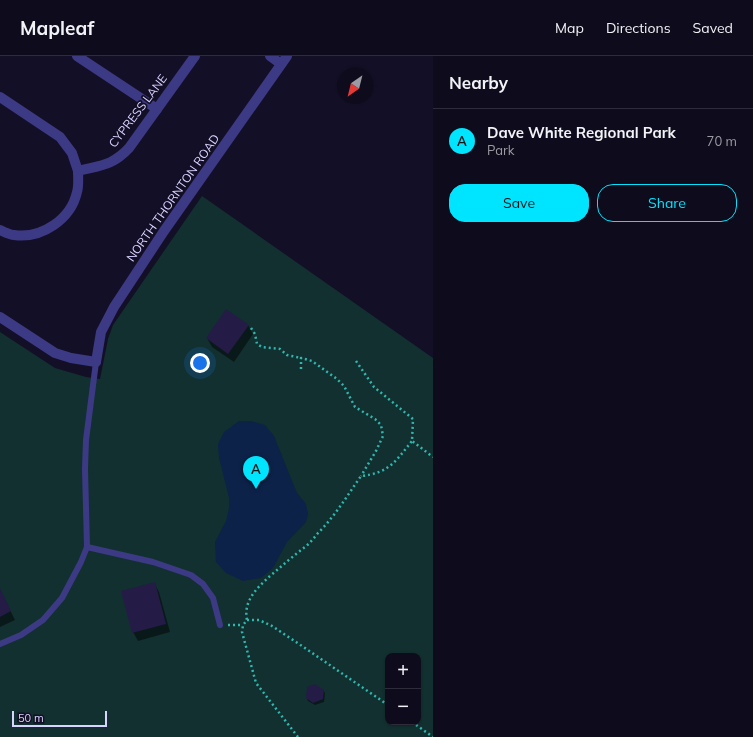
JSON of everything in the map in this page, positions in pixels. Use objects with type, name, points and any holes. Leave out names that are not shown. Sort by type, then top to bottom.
[{"type":"street","points":[[78,56],[157,109]]},
{"type":"street","name":"CYPRESS LANE","points":[[78,171],[112,163],[121,156],[129,148],[195,56]]},
{"type":"street","points":[[270,56],[284,60]]},
{"type":"street","name":"NORTH THORNTON ROAD","points":[[96,362],[101,332],[114,307],[284,60]]},
{"type":"street","points":[[0,98],[60,137],[72,153],[78,171],[78,192],[71,207],[61,220],[45,231],[29,235],[14,235],[0,230]]},
{"type":"street","points":[[0,316],[55,353],[71,358],[96,362]]},
{"type":"lane","points":[[0,644],[21,635],[43,620],[62,598],[81,562],[87,547],[85,469],[86,440],[96,362]]},
{"type":"lane","points":[[87,547],[154,562],[191,575],[203,584],[214,598],[220,625]]},
{"type":"path","points":[[251,328],[255,334],[257,344],[262,347],[280,349],[287,355],[312,362],[337,379],[344,386],[355,407],[375,419],[381,425],[383,436],[361,476],[320,532],[307,546],[281,566],[253,592],[247,605],[247,620],[243,625],[242,632],[256,683],[298,737]]},
{"type":"path","points":[[300,369],[301,358]]},
{"type":"path","points":[[356,361],[374,387],[413,419],[412,441],[399,458],[387,470],[374,475],[361,476]]},
{"type":"path","points":[[412,441],[433,457]]},
{"type":"path","points":[[247,620],[259,620],[272,626],[385,703]]},
{"type":"path","points":[[220,625],[243,625]]},
{"type":"path","points":[[416,725],[433,737]]},
{"type":"green space","points":[[202,196],[433,358],[433,737],[0,737],[0,332],[55,368],[86,377],[100,379],[108,339],[113,325]]},
{"type":"water","points":[[239,421],[251,421],[265,425],[274,436],[297,493],[306,504],[308,514],[306,522],[287,542],[273,568],[261,578],[243,581],[226,573],[216,562],[215,542],[226,521],[229,508],[229,498],[219,458],[218,444],[224,432]]},
{"type":"building","points":[[226,309],[249,325],[228,354],[206,338]]},
{"type":"building","points":[[155,582],[166,624],[132,633],[121,591]]},
{"type":"building","points":[[0,588],[11,611],[0,617]]},
{"type":"building","points":[[315,684],[324,690],[323,699],[313,703],[306,698],[307,687]]},
{"type":"place","name":"Dave White Regional Park","points":[[256,489]]}]
